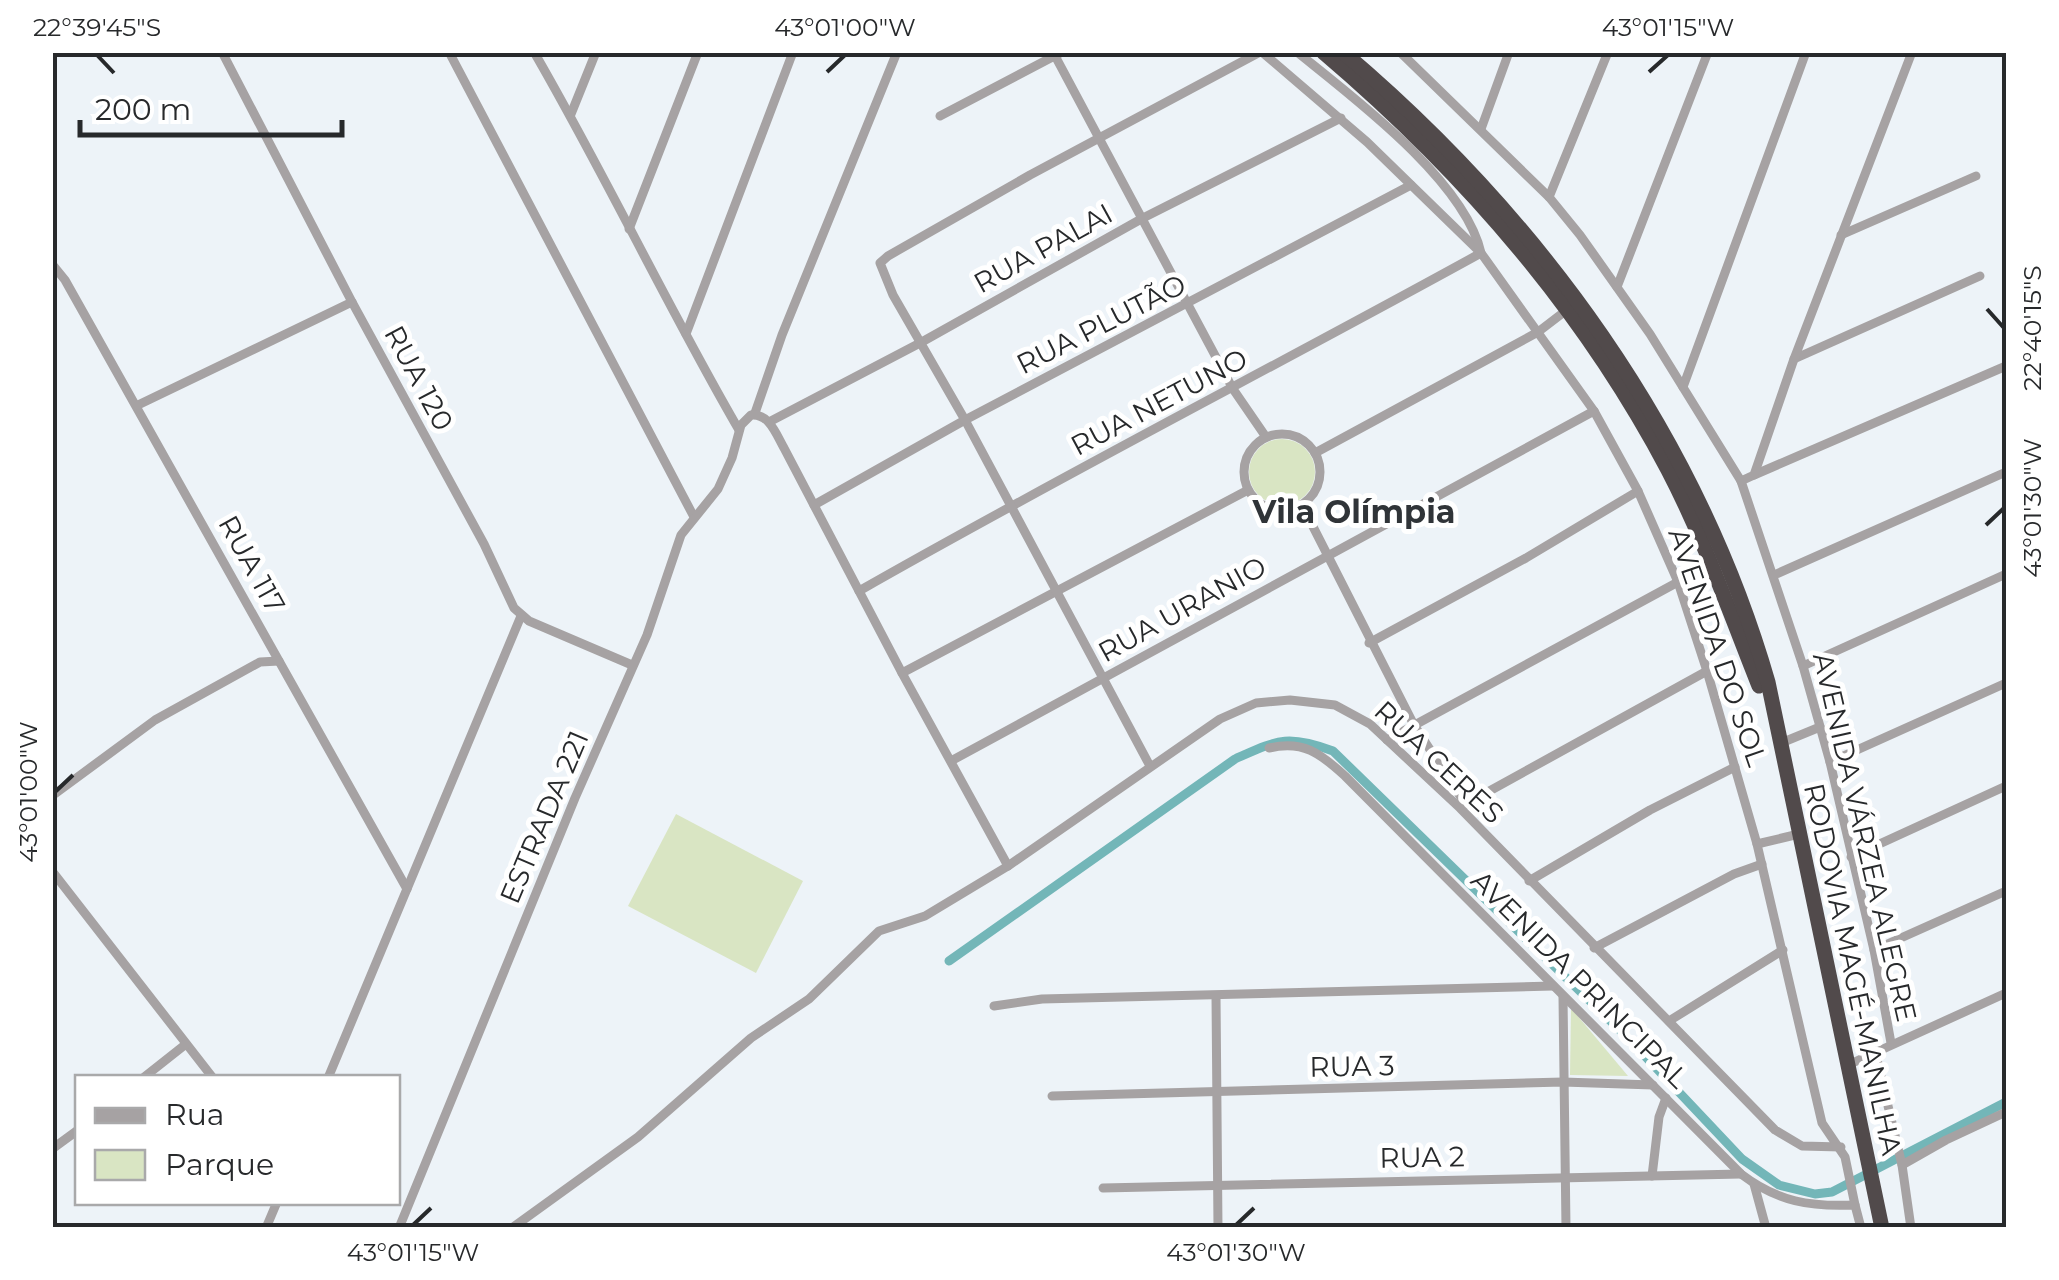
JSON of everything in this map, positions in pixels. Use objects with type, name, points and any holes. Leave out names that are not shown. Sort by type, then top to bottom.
[{"type":"highway","name":"RODOVIA MAGÉ-MANILHA","points":[[1323,52],[1450,168],[1568,309],[1609,368],[1667,469],[1706,548],[1775,721]]},
{"type":"highway","name":"RODOVIA MAGÉ-MANILHA","points":[[1343,52],[1420,120],[1490,191],[1579,302],[1620,361],[1679,462],[1717,543],[1757,644],[1882,1228]]},
{"type":"street","name":"RUA 120","points":[[222,52],[521,616]]},
{"type":"street","points":[[449,52],[694,517]]},
{"type":"street","points":[[534,52],[739,430]]},
{"type":"street","points":[[571,114],[596,52]]},
{"type":"street","points":[[629,230],[698,52]]},
{"type":"street","points":[[686,334],[794,52]]},
{"type":"street","points":[[739,430],[755,414],[782,334],[897,52]]},
{"type":"street","points":[[1150,766],[966,420],[880,269],[883,259],[904,247],[1261,52]]},
{"type":"street","name":"AVENIDA DO SOL","points":[[1261,52],[1341,118],[1481,253],[1594,411],[1638,491],[1678,582],[1707,671],[1757,844],[1822,1122],[1843,1152],[1855,1205]]},
{"type":"street","points":[[1297,52],[1386,127],[1430,171],[1468,216],[1481,253]]},
{"type":"street","points":[[1482,129],[1509,52]]},
{"type":"street","points":[[1549,197],[1608,52]]},
{"type":"street","points":[[1617,287],[1708,52]]},
{"type":"street","points":[[1683,387],[1806,52]]},
{"type":"street","points":[[1754,475],[1794,359],[1912,52]]},
{"type":"street","points":[[940,116],[1057,54],[1188,305],[1234,389],[1266,437]]},
{"type":"street","name":"AVENIDA VÁRZEA ALEGRE","points":[[1402,54],[1549,197],[1617,287],[1741,480],[1803,666],[1830,762],[1874,950],[1891,1043]]},
{"type":"street","name":"RUA PALAI","points":[[769,422],[1143,218],[1341,118]]},
{"type":"street","points":[[1841,235],[1976,176]]},
{"type":"street","name":"RUA PLUTÃO","points":[[814,505],[1410,184]]},
{"type":"street","name":"RUA NETUNO","points":[[859,590],[1481,253]]},
{"type":"street","name":"RUA 117","points":[[52,264],[66,280],[138,405],[407,888]]},
{"type":"street","points":[[1794,359],[1980,276]]},
{"type":"street","points":[[138,405],[352,302]]},
{"type":"street","points":[[1315,453],[1538,332],[1568,309]]},
{"type":"street","points":[[1741,480],[2006,366]]},
{"type":"street","name":"RUA URANIO","points":[[951,761],[1594,411]]},
{"type":"street","points":[[755,414],[769,422],[1008,866]]},
{"type":"street","name":"ESTRADA 221","points":[[399,1228],[647,635],[677,544],[722,482],[739,430]]},
{"type":"street","points":[[1293,435],[1315,453],[1320,467],[1319,482],[1313,496],[1302,506],[1274,510],[1248,490],[1244,463],[1252,447],[1266,437],[1293,435]]},
{"type":"street","points":[[1774,575],[2006,472]]},
{"type":"street","points":[[902,674],[1248,490]]},
{"type":"street","points":[[1369,643],[1526,558],[1638,491]]},
{"type":"street","points":[[1302,506],[1369,643],[1463,806],[1707,671]]},
{"type":"street","points":[[1803,666],[2006,574]]},
{"type":"street","points":[[1387,740],[1678,582]]},
{"type":"street","points":[[329,1075],[521,616],[632,665]]},
{"type":"street","points":[[52,796],[155,720],[254,664],[280,662]]},
{"type":"street","points":[[1830,762],[2006,683]]},
{"type":"street","name":"RUA CERES","points":[[512,1228],[638,1137],[751,1038],[810,999],[874,935],[925,916],[1008,866],[1236,710],[1275,701],[1320,701],[1336,705],[1370,724],[1463,806],[1594,948],[1791,1142],[1843,1152]]},
{"type":"street","points":[[1780,743],[1820,727]]},
{"type":"street","name":"AVENIDA PRINCIPAL","points":[[1269,748],[1293,744],[1321,754],[1741,1174],[1776,1197],[1799,1204],[1855,1205]]},
{"type":"street","points":[[1529,881],[1735,767]]},
{"type":"street","points":[[1851,857],[2006,786]]},
{"type":"street","points":[[1757,844],[1799,834]]},
{"type":"street","points":[[1594,948],[1734,874],[1762,864]]},
{"type":"street","points":[[52,870],[211,1075]]},
{"type":"street","points":[[1874,950],[2006,890]]},
{"type":"street","points":[[1669,1021],[1783,950]]},
{"type":"street","points":[[994,1006],[1042,999],[1553,986]]},
{"type":"street","points":[[1848,1065],[2006,993]]},
{"type":"street","points":[[1216,996],[1218,1228]]},
{"type":"street","points":[[1564,997],[1566,1228]]},
{"type":"street","points":[[147,1075],[186,1044]]},
{"type":"street","points":[[1875,1051],[1902,1162],[1911,1228]]},
{"type":"street","name":"RUA 3","points":[[1052,1096],[1563,1082],[1653,1085]]},
{"type":"street","points":[[1652,1176],[1659,1117],[1666,1098]]},
{"type":"street","points":[[1902,1162],[2006,1112]]},
{"type":"street","points":[[52,1150],[75,1132]]},
{"type":"street","name":"RUA 2","points":[[1102,1188],[1741,1174]]},
{"type":"street","points":[[1754,1184],[1766,1228]]},
{"type":"street","points":[[1855,1205],[1861,1228]]},
{"type":"green space","points":[[1282,439],[1295,441],[1305,449],[1313,459],[1313,485],[1305,495],[1295,503],[1282,505],[1269,503],[1259,495],[1251,485],[1249,472],[1251,459],[1259,449],[1269,441]]},
{"type":"green space","points":[[676,814],[803,881],[756,973],[628,906]]},
{"type":"green space","points":[[1571,1008],[1628,1076],[1570,1075]]},
{"type":"waterway","points":[[949,961],[1235,759],[1273,744],[1304,742],[1333,751],[1625,1035],[1742,1159],[1779,1185],[1815,1194],[1832,1192],[2006,1102]]},
{"type":"district","name":"Vila Olímpia","points":[[1354,511]]}]
